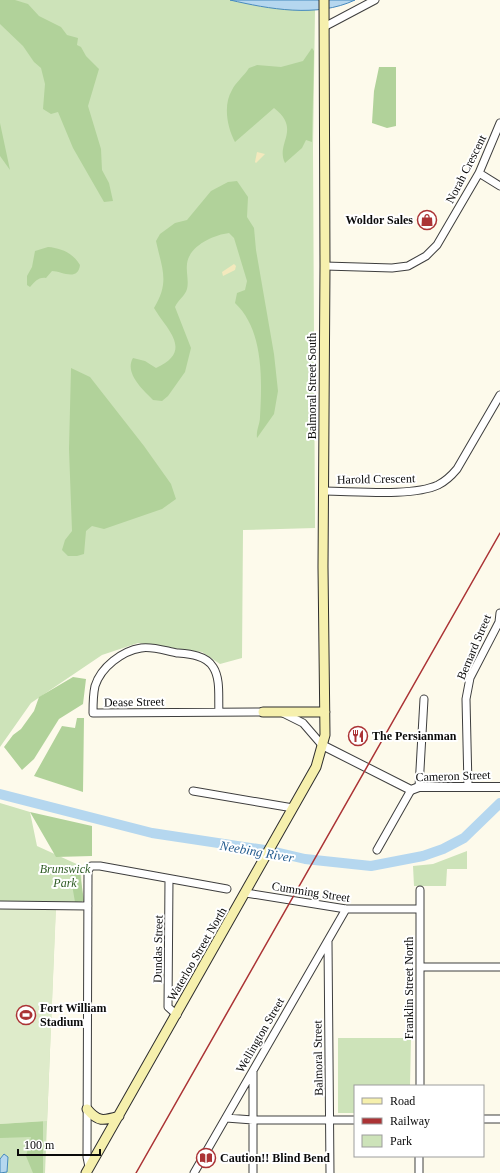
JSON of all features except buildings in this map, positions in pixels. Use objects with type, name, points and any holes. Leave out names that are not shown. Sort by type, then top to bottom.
[{"type":"main road","name":"Balmoral Street South","points":[[322,744],[325,735],[324,0]]},
{"type":"main road","points":[[262,712],[325,712]]},
{"type":"main road","name":"Waterloo Street North","points":[[88,1170],[316,767],[322,744]]},
{"type":"main road","points":[[87,1109],[93,1117],[99,1120],[119,1116]]},
{"type":"street","points":[[324,27],[375,0]]},
{"type":"street","name":"Norah Crescent","points":[[325,266],[392,268],[408,266],[418,262],[426,256],[437,245],[479,172],[500,123]]},
{"type":"street","points":[[479,172],[500,186]]},
{"type":"street","name":"Harold Crescent","points":[[324,491],[411,492],[438,485],[452,476],[457,469],[500,395]]},
{"type":"street","name":"Bernard Street","points":[[468,786],[467,693],[470,678],[499,622],[500,613]]},
{"type":"street","name":"Dease Street","points":[[219,712],[218,679],[211,663],[200,657],[156,649],[141,648],[128,652],[117,658],[108,665],[101,675],[96,684],[94,694],[93,713],[262,712],[285,714],[303,723],[322,744]]},
{"type":"street","points":[[419,787],[424,699]]},
{"type":"street","name":"Cameron Street","points":[[322,744],[411,790],[419,787],[498,787]]},
{"type":"street","points":[[377,850],[411,790]]},
{"type":"street","points":[[193,791],[293,808]]},
{"type":"street","points":[[88,1170],[88,871],[91,866],[100,866],[227,889]]},
{"type":"street","name":"Dundas Street","points":[[169,879],[168,1007],[177,1015]]},
{"type":"street","name":"Franklin Street North","points":[[420,890],[420,1085]]},
{"type":"street","name":"Cumming Street","points":[[246,892],[346,909],[420,909]]},
{"type":"street","points":[[0,905],[88,906]]},
{"type":"street","name":"Wellington Street","points":[[194,1173],[346,909]]},
{"type":"street","name":"Balmoral Street","points":[[328,942],[330,1173]]},
{"type":"street","points":[[420,967],[500,967]]},
{"type":"street","points":[[253,1070],[253,1173]]},
{"type":"street","points":[[226,1118],[253,1120],[354,1120]]},
{"type":"street","points":[[484,1119],[500,1119]]},
{"type":"street","points":[[419,1157],[419,1173]]},
{"type":"green space","points":[[0,0],[230,0],[258,6],[315,10],[313,148],[315,528],[243,530],[242,658],[220,664],[202,652],[138,643],[102,655],[31,703],[0,747]]},
{"type":"green space","points":[[0,0],[15,0],[28,4],[39,16],[61,27],[67,35],[78,38],[77,45],[81,47],[86,56],[99,69],[88,106],[101,149],[102,170],[109,183],[113,201],[104,202],[73,148],[58,112],[51,114],[43,109],[45,84],[41,68],[34,62],[23,46],[0,24]]},
{"type":"green space","points":[[312,48],[314,51],[312,142],[306,140],[302,148],[285,163],[283,149],[287,130],[286,123],[282,116],[274,108],[235,142],[230,130],[227,116],[229,96],[249,68],[257,65],[281,67],[303,61]]},
{"type":"green space","points":[[379,67],[396,67],[396,126],[387,128],[372,123],[374,91]]},
{"type":"green space","points":[[0,123],[10,170],[0,156]]},
{"type":"green space","points":[[237,181],[248,197],[247,217],[254,228],[256,250],[274,354],[278,391],[274,414],[257,438],[261,403],[261,372],[259,357],[256,341],[251,327],[244,314],[235,303],[237,293],[245,290],[247,281],[234,238],[229,233],[216,236],[203,242],[192,252],[189,258],[187,264],[187,289],[175,307],[191,348],[185,372],[168,396],[162,401],[153,400],[136,381],[131,369],[133,358],[145,361],[156,368],[174,355],[174,340],[154,308],[159,299],[163,283],[162,268],[156,241],[160,234],[175,223],[187,220],[211,191],[228,182]]},
{"type":"green space","points":[[48,247],[62,250],[70,254],[80,265],[79,270],[73,274],[52,271],[46,278],[39,279],[30,287],[27,285],[27,276],[32,267],[35,251]]},
{"type":"green space","points":[[71,368],[90,377],[144,446],[171,484],[176,499],[162,509],[104,529],[92,526],[86,531],[84,554],[77,556],[68,556],[62,550],[65,540],[72,531],[69,449]]},
{"type":"green space","points":[[73,677],[86,679],[83,704],[59,719],[34,759],[22,770],[4,747],[13,735],[21,729],[34,711],[39,697]]},
{"type":"green space","points":[[77,718],[84,718],[83,792],[34,776],[62,726],[75,728]]},
{"type":"green space","name":"Brunswick Park","points":[[0,803],[30,812],[37,846],[81,866],[82,903],[56,902],[45,1173],[0,1173]]},
{"type":"green space","points":[[30,812],[92,826],[92,856],[56,857]]},
{"type":"green space","points":[[467,851],[467,869],[447,869],[446,886],[414,886],[413,866],[433,864]]},
{"type":"green space","points":[[70,873],[80,873],[84,901],[75,902]]},
{"type":"green space","name":"Fort William Stadium","points":[[0,908],[56,908],[47,1121],[0,1124]]},
{"type":"green space","points":[[338,1038],[411,1038],[410,1085],[354,1085],[354,1113],[338,1113]]},
{"type":"green space","points":[[43,1121],[43,1173],[33,1173],[26,1156],[31,1137],[0,1138],[0,1124]]},
{"type":"sand","points":[[257,152],[265,154],[256,163],[255,162]]},
{"type":"sand","points":[[234,264],[236,266],[235,270],[223,276],[222,272]]},
{"type":"water","points":[[230,0],[355,0],[340,6],[325,9],[293,10],[277,9]]},
{"type":"water","points":[[4,1154],[8,1157],[7,1172],[0,1173],[0,1159]]},
{"type":"waterway","name":"Neebing River","points":[[0,794],[152,833],[271,851],[305,859],[371,866],[423,856],[443,849],[464,838],[500,803]]},
{"type":"railway","points":[[136,1173],[500,533]]},
{"type":"place","name":"Woldor Sales","points":[[427,220]]},
{"type":"place","name":"The Persianman","points":[[358,736]]},
{"type":"place","name":"Fort William Stadium","points":[[26,1015]]},
{"type":"place","name":"Caution!! Blind Bend","points":[[206,1158]]}]
